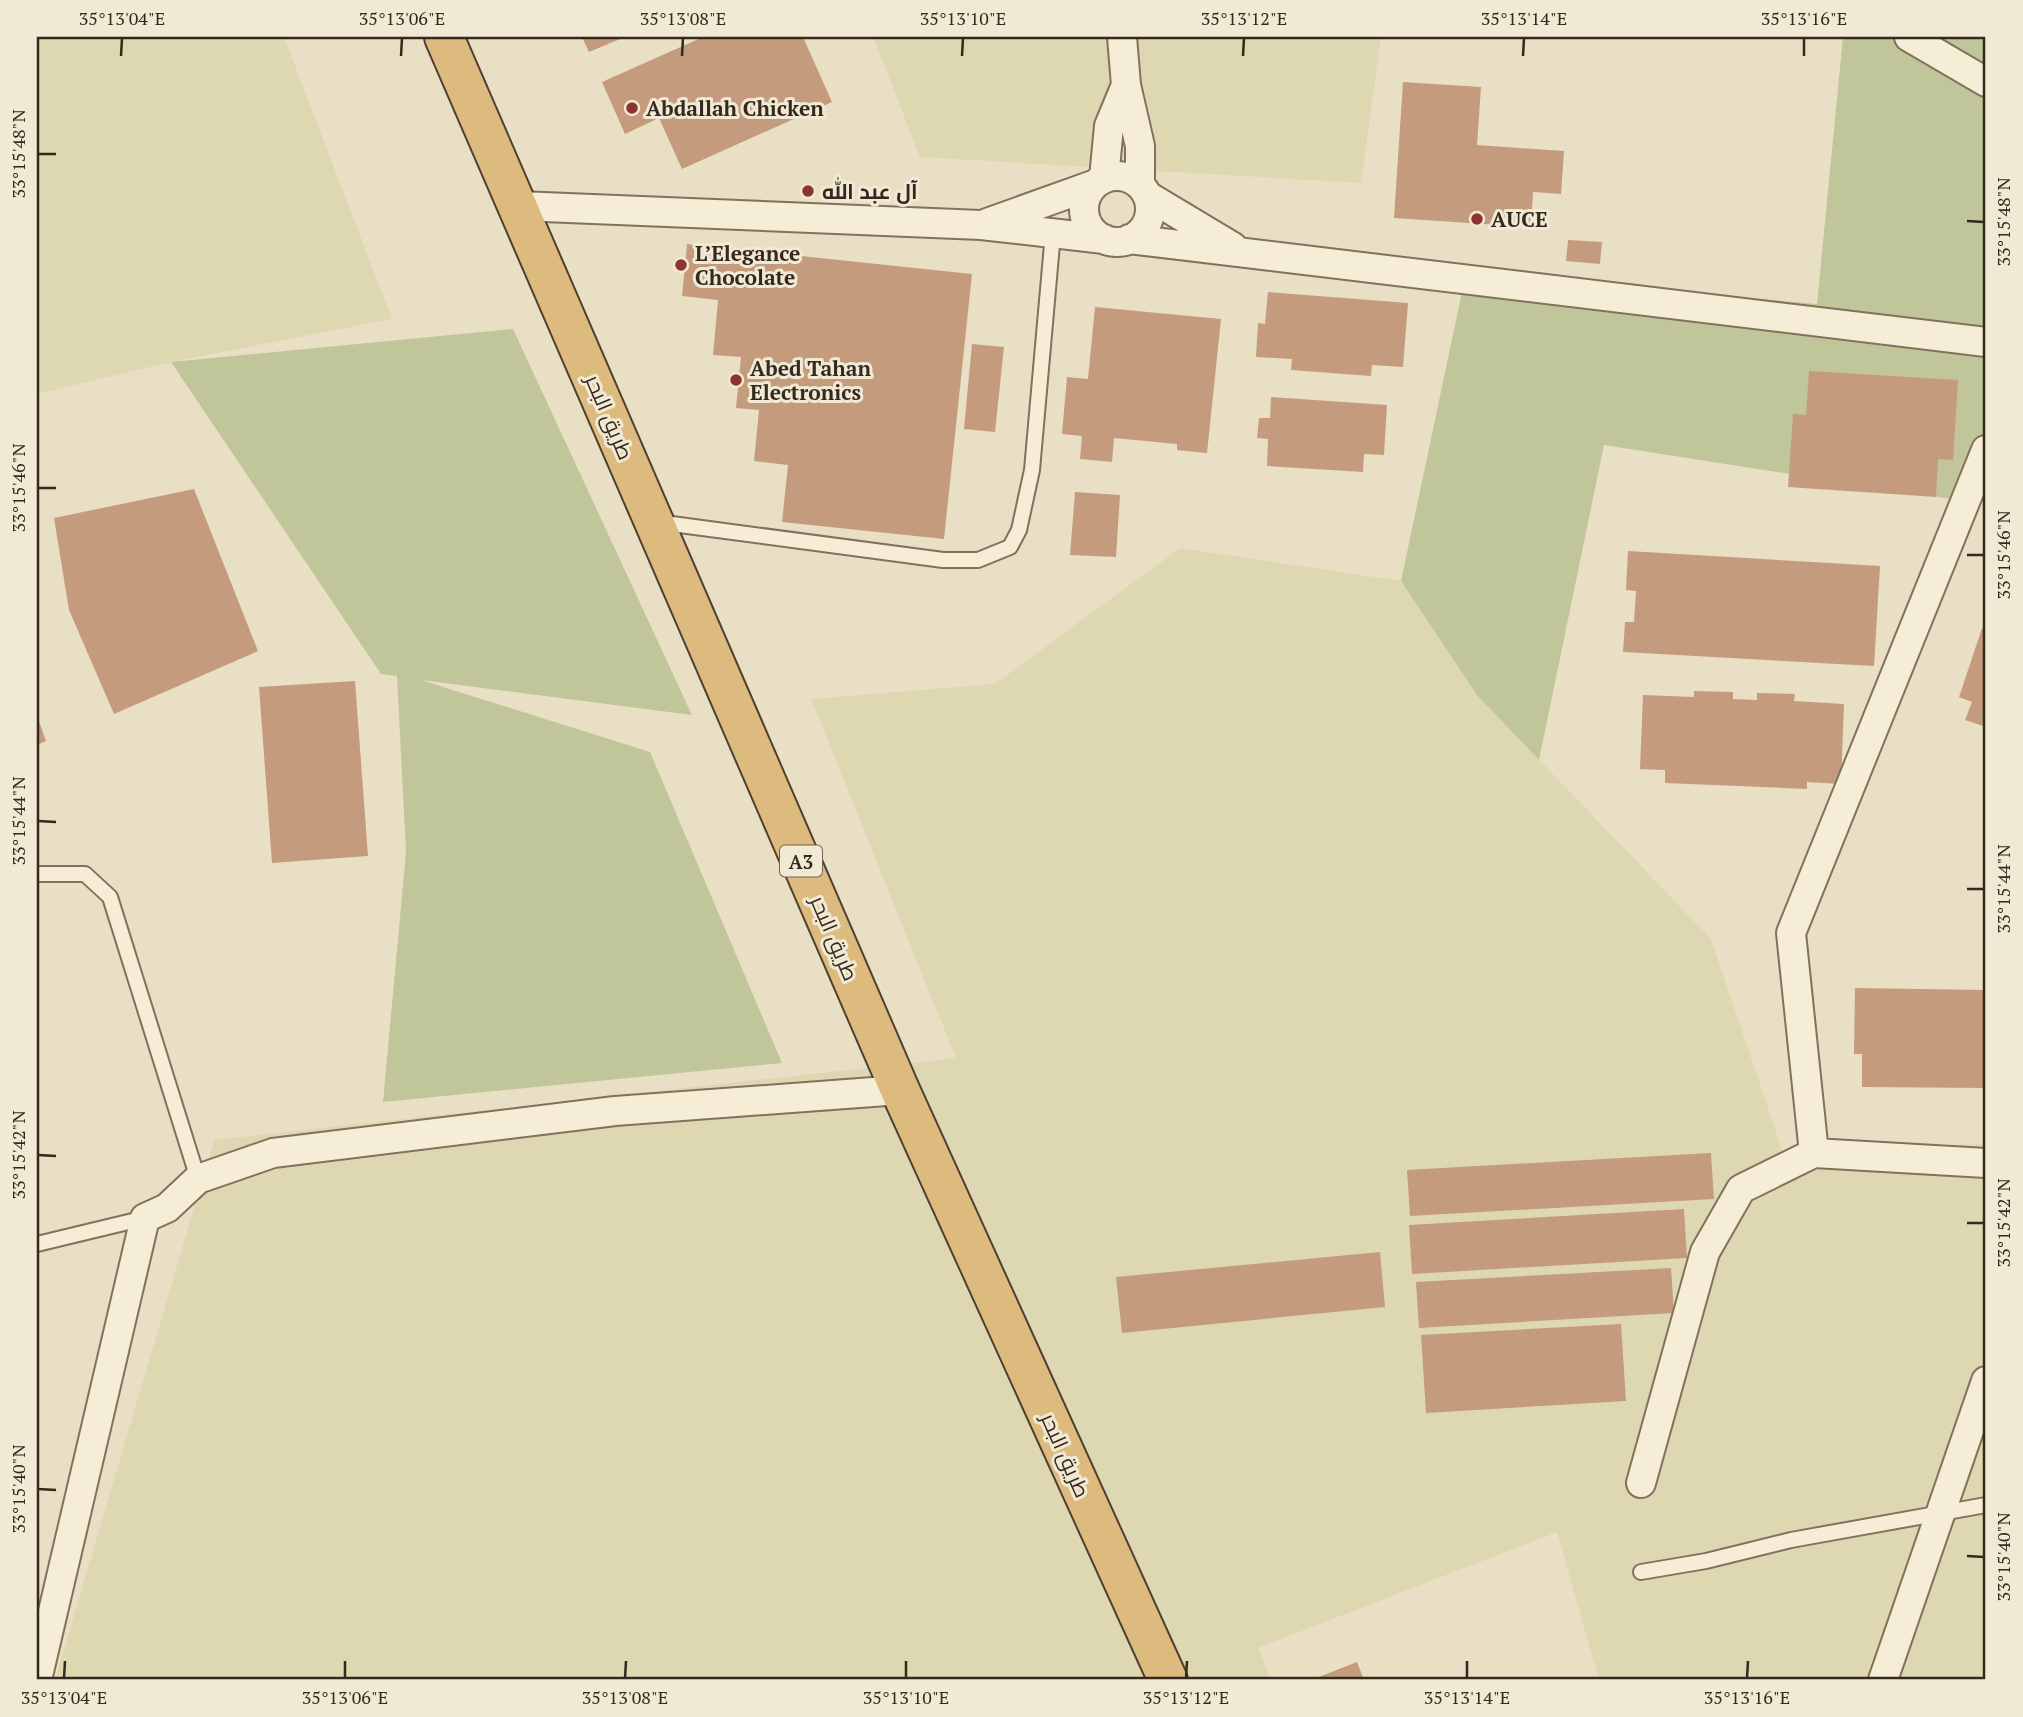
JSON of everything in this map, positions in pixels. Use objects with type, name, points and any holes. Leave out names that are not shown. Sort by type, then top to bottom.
[{"type":"highway","name":"طريق البحر","points":[[444,37],[900,1090],[1168,1680]]},
{"type":"street","points":[[1122,37],[1126,85],[1138,127],[1144,191],[1150,209],[1140,232],[1117,239],[1093,232],[1086,221],[1084,208],[1086,196],[1099,182],[1109,126],[1126,85]]},
{"type":"street","points":[[1909,37],[1986,82]]},
{"type":"street","points":[[981,225],[1117,175],[1130,178],[1144,191],[1242,252]]},
{"type":"street","points":[[519,206],[981,225],[1242,252],[1986,342]]},
{"type":"street","points":[[1814,1153],[1791,933],[1986,450]]},
{"type":"street","points":[[37,1680],[145,1218],[167,1208],[198,1179],[286,1151],[615,1111],[900,1090]]},
{"type":"street","points":[[1641,1483],[1705,1252],[1741,1189],[1814,1153],[1986,1163]]},
{"type":"street","points":[[1883,1680],[1986,1381]]},
{"type":"lane","points":[[656,522],[943,561],[978,561],[1010,547],[1019,530],[1032,470],[1054,233]]},
{"type":"lane","points":[[37,874],[85,874],[110,897],[198,1179]]},
{"type":"lane","points":[[37,1244],[145,1218]]},
{"type":"lane","points":[[1641,1572],[1706,1561],[1791,1540],[1986,1505]]},
{"type":"shaded area","points":[[37,37],[284,37],[392,319],[171,362],[37,394]]},
{"type":"shaded area","points":[[873,37],[1381,37],[1361,183],[920,157]]},
{"type":"shaded area","points":[[1180,548],[1401,581],[1477,695],[1711,939],[1782,1150],[1986,1144],[1986,1680],[1599,1680],[1557,1532],[1258,1648],[1271,1680],[55,1680],[214,1140],[956,1058],[811,699],[995,684]]},
{"type":"green space","points":[[1843,37],[1986,37],[1986,427],[1964,501],[1604,445],[1539,760],[1477,695],[1401,581],[1466,273],[1817,304]]},
{"type":"green space","points":[[513,329],[692,715],[421,680],[650,752],[782,1063],[383,1102],[406,852],[397,676],[381,674],[171,362]]},
{"type":"building","points":[[582,37],[625,37],[589,52]]},
{"type":"building","points":[[703,37],[803,37],[832,102],[682,169],[659,118],[625,134],[602,82]]},
{"type":"building","points":[[1403,82],[1481,87],[1477,145],[1564,151],[1561,194],[1533,192],[1531,227],[1394,218]]},
{"type":"building","points":[[1568,240],[1602,242],[1600,264],[1566,261]]},
{"type":"building","points":[[687,244],[972,274],[944,539],[782,522],[788,465],[754,461],[759,410],[736,408],[741,357],[713,355],[718,300],[682,296]]},
{"type":"building","points":[[1268,292],[1408,303],[1403,367],[1372,365],[1371,376],[1291,370],[1292,359],[1256,357],[1258,323],[1265,324]]},
{"type":"building","points":[[1095,307],[1221,319],[1207,453],[1177,450],[1177,444],[1114,438],[1112,462],[1080,459],[1082,436],[1062,434],[1067,377],[1088,379]]},
{"type":"building","points":[[972,344],[1004,347],[995,432],[964,429]]},
{"type":"building","points":[[1809,371],[1958,380],[1953,460],[1938,459],[1936,497],[1788,487],[1793,414],[1806,415]]},
{"type":"building","points":[[1271,397],[1387,405],[1384,455],[1364,454],[1363,472],[1267,466],[1268,439],[1257,438],[1259,418],[1270,418]]},
{"type":"building","points":[[194,489],[258,651],[114,714],[69,610],[54,518]]},
{"type":"building","points":[[1075,492],[1120,495],[1116,557],[1070,555]]},
{"type":"building","points":[[1628,551],[1880,566],[1874,666],[1623,652],[1625,622],[1634,622],[1636,591],[1626,590]]},
{"type":"building","points":[[1982,628],[1986,629],[1986,727],[1965,720],[1972,702],[1959,697]]},
{"type":"building","points":[[355,681],[368,856],[272,863],[259,687]]},
{"type":"building","points":[[1694,691],[1733,692],[1733,699],[1757,700],[1757,693],[1795,694],[1794,701],[1844,704],[1841,784],[1807,782],[1807,789],[1665,783],[1665,770],[1640,769],[1643,695],[1694,697]]},
{"type":"building","points":[[37,716],[46,741],[37,745]]},
{"type":"building","points":[[1855,988],[1986,990],[1986,1088],[1862,1087],[1862,1054],[1854,1054]]},
{"type":"building","points":[[1711,1153],[1714,1199],[1410,1216],[1407,1170]]},
{"type":"building","points":[[1684,1209],[1687,1258],[1412,1274],[1409,1225]]},
{"type":"building","points":[[1380,1252],[1385,1307],[1122,1333],[1116,1277]]},
{"type":"building","points":[[1671,1268],[1674,1313],[1419,1328],[1416,1282]]},
{"type":"building","points":[[1621,1324],[1626,1401],[1426,1413],[1421,1335]]},
{"type":"building","points":[[1357,1662],[1364,1680],[1311,1680]]},
{"type":"place","name":"Abdallah Chicken","points":[[632,108]]},
{"type":"place","name":"آل عبد الله","points":[[808,191]]},
{"type":"place","name":"AUCE","points":[[1477,219]]},
{"type":"place","name":"L’Elegance Chocolate","points":[[681,265]]},
{"type":"place","name":"Abed Tahan Electronics","points":[[736,380]]}]
